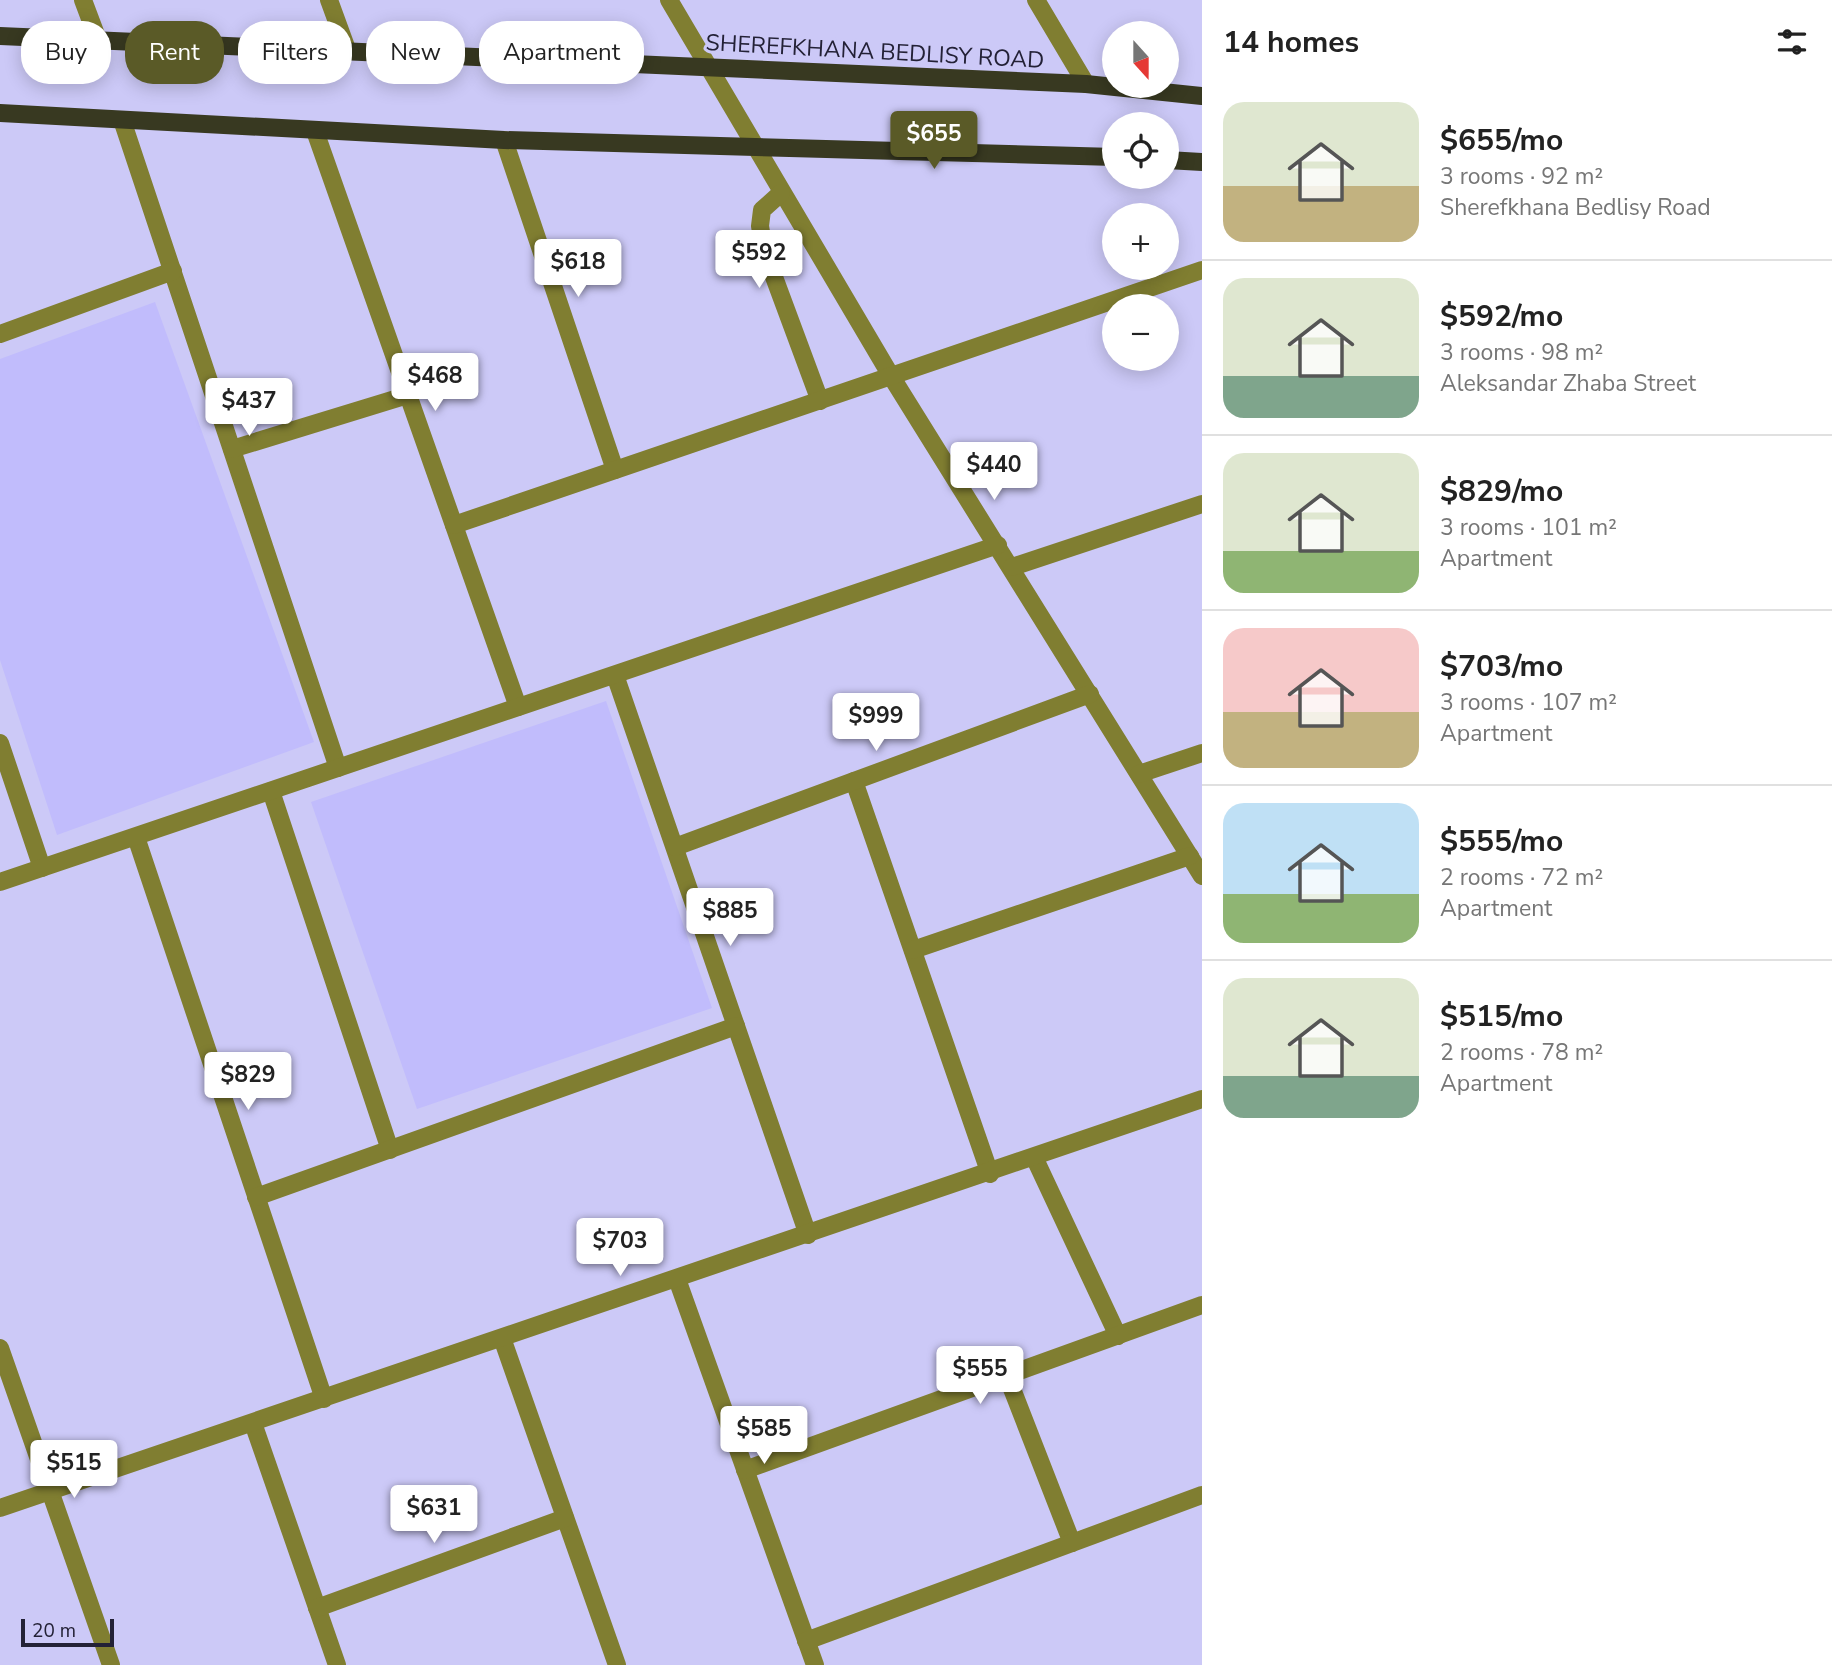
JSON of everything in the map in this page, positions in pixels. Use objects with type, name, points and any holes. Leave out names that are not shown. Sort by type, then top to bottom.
[{"type":"main road","name":"SHEREFKHANA BEDLISY ROAD","points":[[0,36],[21,37]]},
{"type":"main road","name":"SHEREFKHANA BEDLISY ROAD","points":[[111,41],[238,47]]},
{"type":"main road","name":"SHEREFKHANA BEDLISY ROAD","points":[[352,52],[1086,84],[1202,96]]},
{"type":"main road","points":[[0,113],[505,140],[1102,157]]},
{"type":"main road","points":[[1179,161],[1202,162]]},
{"type":"street","points":[[83,0],[91,21]]},
{"type":"street","points":[[329,0],[337,21]]},
{"type":"street","points":[[670,0],[781,193],[891,376],[1202,876]]},
{"type":"street","points":[[1036,0],[1086,84]]},
{"type":"street","points":[[122,120],[338,768]]},
{"type":"street","points":[[315,131],[519,707]]},
{"type":"street","points":[[505,140],[615,470]]},
{"type":"street","points":[[781,193],[762,210],[760,226],[764,250],[820,401]]},
{"type":"street","points":[[454,525],[1202,270]]},
{"type":"street","points":[[0,334],[173,271]]},
{"type":"street","points":[[232,449],[408,395]]},
{"type":"street","points":[[1012,567],[1202,504]]},
{"type":"street","points":[[0,883],[998,545]]},
{"type":"street","points":[[615,675],[808,1235]]},
{"type":"street","points":[[675,847],[1090,694]]},
{"type":"street","points":[[0,743],[42,868]]},
{"type":"street","points":[[1139,774],[1202,753]]},
{"type":"street","points":[[854,781],[990,1174]]},
{"type":"street","points":[[271,791],[390,1150]]},
{"type":"street","points":[[136,837],[324,1399]]},
{"type":"street","points":[[913,950],[1190,856]]},
{"type":"street","points":[[256,1197],[736,1026]]},
{"type":"street","points":[[0,1508],[990,1174],[1202,1099]]},
{"type":"street","points":[[1035,1158],[1118,1336]]},
{"type":"street","points":[[677,1279],[815,1665]]},
{"type":"street","points":[[745,1470],[1202,1305]]},
{"type":"street","points":[[502,1338],[617,1665]]},
{"type":"street","points":[[0,1348],[111,1665]]},
{"type":"street","points":[[1007,1376],[1072,1543]]},
{"type":"street","points":[[253,1423],[337,1665]]},
{"type":"street","points":[[806,1641],[1202,1495]]},
{"type":"street","points":[[317,1608],[565,1518]]},
{"type":"shaded area","points":[[155,302],[314,742],[57,835],[0,660],[0,359]]},
{"type":"shaded area","points":[[606,701],[712,1008],[417,1109],[311,802]]}]
